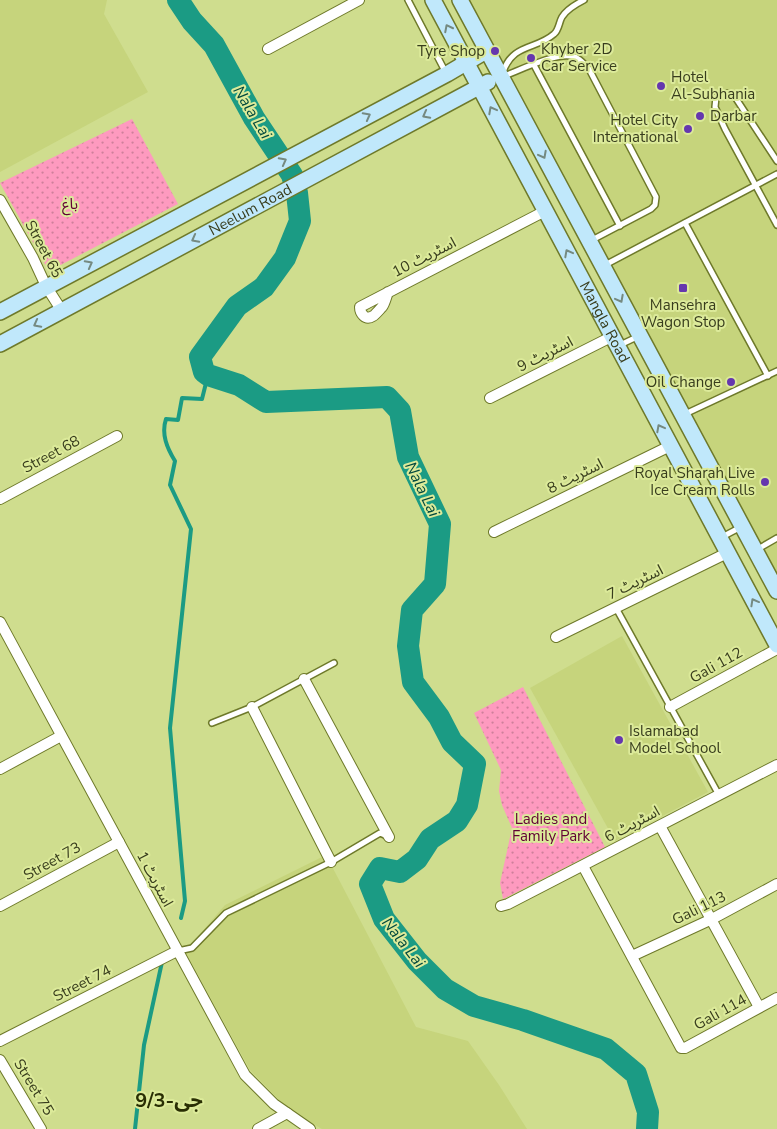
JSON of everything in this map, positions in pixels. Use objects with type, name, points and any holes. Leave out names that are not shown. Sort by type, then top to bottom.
[{"type":"main road","name":"Mangla Road","points":[[433,0],[777,647]]},
{"type":"main road","name":"Mangla Road","points":[[460,0],[777,590]]},
{"type":"main road","name":"Neelum Road","points":[[0,312],[447,74],[486,51]]},
{"type":"main road","name":"Neelum Road","points":[[0,344],[480,86],[501,77]]},
{"type":"street","points":[[268,49],[358,0]]},
{"type":"street","name":"Street 65","points":[[0,200],[33,258],[46,286],[62,310]]},
{"type":"street","name":"اسٹریٹ 10","points":[[388,292],[381,308],[373,316],[367,318],[363,316],[360,306],[545,211]]},
{"type":"street","name":"اسٹریٹ 9","points":[[490,398],[615,341]]},
{"type":"street","name":"Street 68","points":[[0,499],[117,436]]},
{"type":"street","name":"اسٹریٹ 8","points":[[494,532],[670,446]]},
{"type":"street","name":"اسٹریٹ 7","points":[[556,637],[727,553]]},
{"type":"street","name":"اسٹریٹ 1","points":[[1,628],[62,736],[245,1075],[274,1104],[310,1129]]},
{"type":"street","name":"Gali 112","points":[[670,707],[777,647]]},
{"type":"street","points":[[304,679],[389,837]]},
{"type":"street","points":[[252,707],[331,862]]},
{"type":"street","points":[[0,769],[62,736]]},
{"type":"street","name":"اسٹریٹ 6","points":[[501,906],[777,766]]},
{"type":"street","points":[[660,826],[760,1008]]},
{"type":"street","name":"Street 73","points":[[0,906],[118,842]]},
{"type":"street","points":[[583,866],[632,956]]},
{"type":"street","name":"Gali 113","points":[[632,956],[712,919],[777,884]]},
{"type":"street","name":"Street 74","points":[[0,1041],[177,951]]},
{"type":"street","name":"Gali 114","points":[[632,956],[681,1048],[685,1048],[777,998]]},
{"type":"street","name":"Street 75","points":[[0,1060],[41,1129]]},
{"type":"street","points":[[258,1129],[287,1113]]},
{"type":"lane","points":[[408,0],[447,74]]},
{"type":"lane","points":[[501,77],[506,62],[522,48],[544,41],[556,33],[562,17],[572,6],[584,0]]},
{"type":"lane","points":[[501,77],[560,55],[573,56],[589,69],[656,197],[655,205],[652,209],[589,242]]},
{"type":"lane","points":[[534,65],[620,226]]},
{"type":"lane","points":[[777,162],[735,97],[727,93],[716,97],[715,106],[777,225]]},
{"type":"lane","points":[[603,267],[777,174]]},
{"type":"lane","points":[[685,223],[768,376]]},
{"type":"lane","points":[[615,341],[640,336]]},
{"type":"lane","points":[[684,415],[777,371]]},
{"type":"lane","points":[[720,538],[742,526]]},
{"type":"lane","points":[[755,551],[777,538]]},
{"type":"lane","points":[[616,608],[719,796]]},
{"type":"lane","points":[[212,723],[252,707],[334,663]]},
{"type":"lane","points":[[177,951],[192,948],[226,912],[331,862],[380,833],[389,837]]},
{"type":"shaded area","points":[[0,0],[107,0],[104,14],[148,92],[0,172]]},
{"type":"shaded area","points":[[462,0],[777,0],[777,588]]},
{"type":"shaded area","name":"Islamabad Model School","points":[[622,636],[708,792],[615,841],[530,688]]},
{"type":"shaded area","points":[[326,855],[416,1027],[468,1041],[527,1129],[322,1129],[290,1111],[250,1070],[185,951],[225,905]]},
{"type":"green space","name":"باغ","points":[[132,119],[178,204],[49,271],[0,183]]},
{"type":"green space","name":"Ladies and Family Park","points":[[523,687],[605,847],[503,899],[500,883],[512,828],[502,805],[499,791],[501,770],[474,713]]},
{"type":"waterway","name":"Nala Lai","points":[[178,0],[192,21],[214,45],[254,118],[292,175],[297,193],[300,221],[285,258],[264,287],[237,306],[200,357],[204,372],[239,385],[266,402],[387,397],[400,411],[408,457],[440,524],[435,584],[412,610],[408,646],[413,682],[439,717],[452,742],[475,764],[467,805],[457,821],[430,839],[417,859],[400,872],[380,868],[370,884],[384,919],[417,961],[445,989],[474,1006],[523,1020],[606,1049],[636,1074],[648,1112],[647,1129]]},
{"type":"waterway","points":[[181,918],[185,901],[170,728],[191,529],[170,485],[175,461],[167,446],[164,430],[166,419],[178,420],[182,398],[202,399],[208,375]]},
{"type":"waterway","points":[[135,1129],[144,1045],[162,962]]},
{"type":"place","name":"Tyre Shop","points":[[495,51]]},
{"type":"place","name":"Khyber 2D Car Service","points":[[531,58]]},
{"type":"place","name":"Hotel Al-Subhania","points":[[661,86]]},
{"type":"place","name":"Darbar","points":[[700,116]]},
{"type":"place","name":"Hotel City International","points":[[688,129]]},
{"type":"place","name":"Mansehra Wagon Stop","points":[[683,288]]},
{"type":"place","name":"Oil Change","points":[[731,382]]},
{"type":"place","name":"Royal Sharah Live Ice Cream Rolls","points":[[765,482]]},
{"type":"place","name":"Islamabad Model School","points":[[619,740]]},
{"type":"district","name":"جی-9/3","points":[[169,1100]]}]
